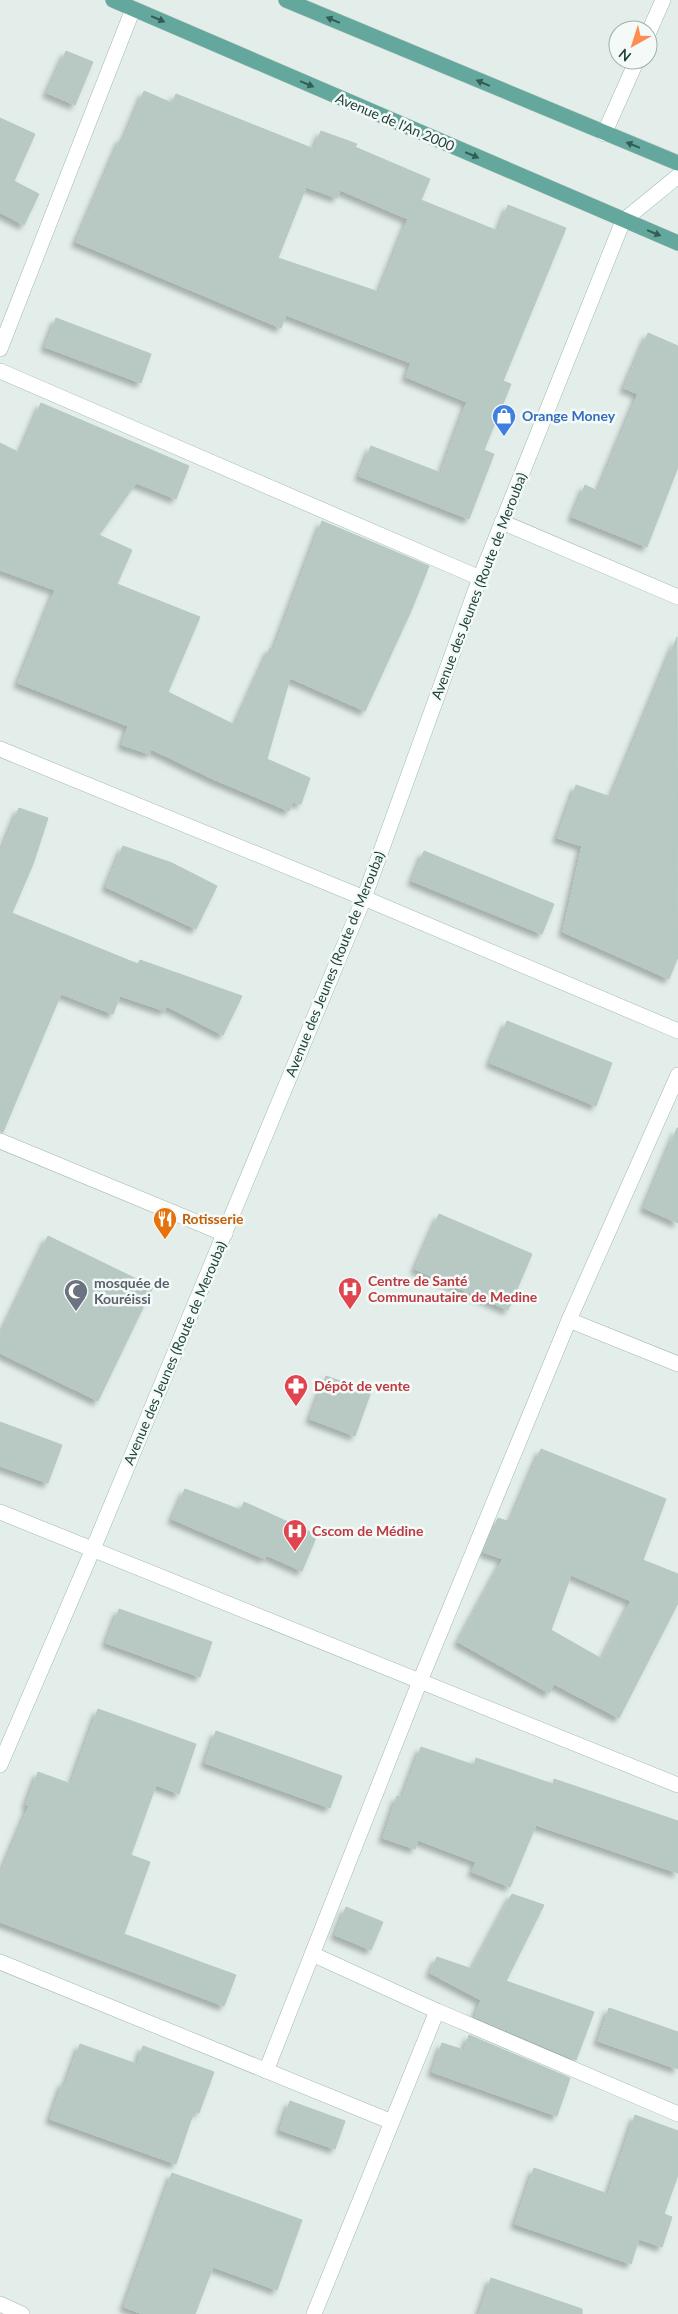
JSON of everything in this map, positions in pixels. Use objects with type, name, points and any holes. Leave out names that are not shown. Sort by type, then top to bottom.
[{"type":"main road","name":"Avenue de l'An 2000","points":[[113,0],[678,243]]},
{"type":"main road","points":[[286,0],[604,134],[678,163]]},
{"type":"street","points":[[654,20],[663,0]]},
{"type":"street","points":[[0,349],[133,8]]},
{"type":"street","points":[[604,134],[633,70]]},
{"type":"street","name":"Avenue des Jeunes (Route de Merouba)","points":[[0,1765],[93,1549],[364,898],[480,578],[624,220],[678,176]]},
{"type":"street","points":[[0,371],[480,578]]},
{"type":"street","points":[[502,522],[678,596]]},
{"type":"street","points":[[0,749],[364,898],[678,1031]]},
{"type":"street","points":[[266,2070],[420,1681],[568,1320],[678,1075]]},
{"type":"street","points":[[0,1141],[225,1234]]},
{"type":"street","points":[[568,1320],[678,1364]]},
{"type":"street","points":[[0,1512],[678,1785]]},
{"type":"street","points":[[312,1954],[437,2011],[678,2114]]},
{"type":"street","points":[[0,1962],[392,2122]]},
{"type":"street","points":[[314,2314],[437,2011]]},
{"type":"street","points":[[0,2304],[22,2314]]},
{"type":"building","points":[[66,51],[93,62],[75,105],[47,93]]},
{"type":"building","points":[[144,91],[172,103],[176,94],[314,149],[321,131],[357,144],[355,147],[430,179],[421,200],[498,231],[508,205],[566,228],[503,381],[511,384],[484,450],[494,454],[469,519],[359,476],[371,446],[441,473],[467,402],[406,377],[411,363],[286,315],[281,328],[76,242],[121,138],[124,139]],"holes":[[[306,187],[337,198],[340,190],[408,219],[379,292],[278,258]]]},
{"type":"building","points":[[0,118],[35,134],[14,181],[39,194],[24,225],[0,214]]},
{"type":"building","points":[[56,318],[151,354],[141,383],[45,347]]},
{"type":"building","points":[[648,333],[678,346],[678,467],[647,547],[572,517],[585,485],[598,491],[638,394],[624,388]]},
{"type":"building","points":[[41,403],[189,466],[176,499],[136,483],[99,535],[132,550],[117,584],[200,617],[168,692],[235,725],[270,648],[274,649],[322,521],[429,566],[411,611],[365,711],[290,678],[267,759],[310,778],[301,804],[293,802],[289,811],[213,779],[151,749],[150,754],[122,745],[128,726],[18,683],[55,590],[0,570],[0,443],[20,453]]},
{"type":"building","points":[[677,637],[678,957],[669,979],[563,932],[582,846],[557,838],[576,785],[611,797]]},
{"type":"building","points":[[19,808],[48,818],[33,864],[12,913],[138,964],[140,960],[242,996],[223,1035],[166,1006],[165,1011],[120,996],[113,1014],[61,994],[3,1132],[0,1132],[0,854]]},
{"type":"building","points":[[123,846],[172,863],[217,886],[196,929],[106,887]]},
{"type":"building","points":[[424,851],[554,904],[542,934],[412,881]]},
{"type":"building","points":[[507,1021],[612,1063],[596,1106],[490,1063]]},
{"type":"building","points":[[678,1128],[678,1223],[644,1208]]},
{"type":"building","points":[[439,1214],[532,1254],[508,1310],[415,1269]]},
{"type":"building","name":"mosquée de Kouréissi","points":[[48,1236],[153,1287],[98,1401],[0,1353],[0,1336]]},
{"type":"building","points":[[326,1376],[371,1392],[355,1436],[310,1419]]},
{"type":"building","points":[[0,1422],[62,1445],[48,1483],[0,1466]]},
{"type":"building","points":[[541,1449],[666,1499],[643,1560],[678,1574],[678,1603],[619,1718],[554,1684],[549,1693],[458,1642],[503,1559],[483,1552],[498,1518],[510,1522]],"holes":[[[571,1575],[631,1601],[602,1659],[551,1630]]]},
{"type":"building","points":[[185,1489],[241,1510],[244,1502],[317,1535],[302,1571],[266,1555],[265,1559],[172,1519]]},
{"type":"building","points":[[119,1609],[212,1642],[200,1677],[106,1643]]},
{"type":"building","points":[[98,1709],[196,1744],[179,1794],[156,1785],[131,1855],[150,1862],[124,1934],[236,1975],[224,2006],[0,1922],[0,1875],[29,1806],[26,1805],[38,1772],[71,1784]]},
{"type":"building","points":[[216,1731],[342,1776],[330,1808],[205,1763]]},
{"type":"building","points":[[421,1747],[474,1765],[476,1758],[553,1784],[554,1779],[678,1821],[678,1873],[536,1825],[510,1887],[472,1872],[476,1862],[418,1840],[415,1849],[383,1838],[397,1796],[402,1798]]},
{"type":"building","points":[[512,1894],[544,1905],[506,1981],[594,2012],[576,2060],[475,2017],[481,2000],[430,1973],[437,1957],[472,1969]]},
{"type":"building","points":[[346,1907],[383,1922],[371,1950],[335,1935]]},
{"type":"building","points":[[609,2008],[678,2032],[678,2069],[598,2041]]},
{"type":"building","points":[[469,2035],[570,2078],[557,2116],[432,2072],[442,2043],[464,2050]]},
{"type":"building","points":[[80,2044],[137,2064],[143,2046],[214,2072],[199,2113],[194,2111],[176,2164],[50,2119],[63,2082],[66,2083]]},
{"type":"building","points":[[290,2101],[345,2121],[335,2149],[280,2130]]},
{"type":"building","points":[[635,2115],[678,2131],[678,2175],[664,2214],[672,2217],[662,2247],[639,2239],[631,2264],[515,2224],[534,2168],[608,2194]]},
{"type":"building","points":[[172,2173],[302,2220],[277,2290],[213,2267],[195,2314],[143,2314],[124,2307]]},
{"type":"building","points":[[491,2278],[582,2309],[582,2314],[479,2314]]},
{"type":"place","name":"Orange Money","points":[[504,437]]},
{"type":"place","name":"Rotisserie","points":[[165,1240]]},
{"type":"place","name":"Centre de Santé Communautaire de Medine","points":[[350,1310]]},
{"type":"place","name":"mosquée de Kouréissi","points":[[76,1312]]},
{"type":"place","name":"Dépôt de vente","points":[[296,1407]]},
{"type":"place","name":"Cscom de Médine","points":[[295,1552]]}]
